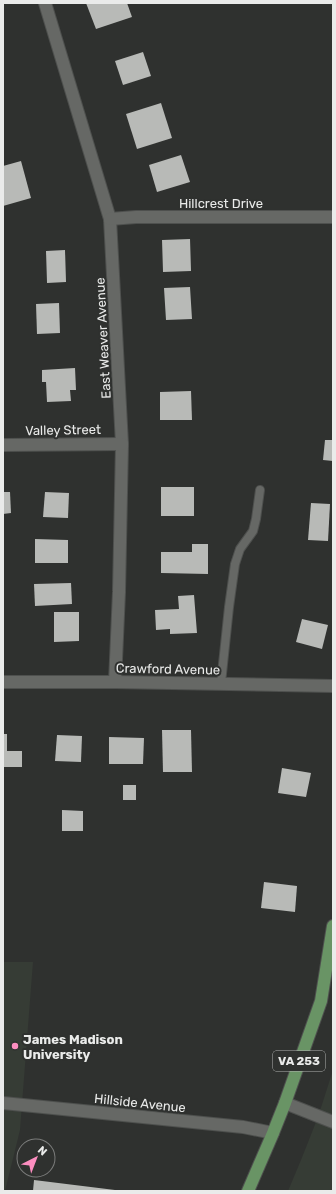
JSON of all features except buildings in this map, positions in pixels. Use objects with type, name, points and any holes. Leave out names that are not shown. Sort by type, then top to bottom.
[{"type":"main road","name":"VA 253","points":[[248,1191],[285,1103],[321,1001],[333,926]]},
{"type":"street","name":"East Weaver Avenue","points":[[45,3],[110,219],[122,444],[119,592],[115,682]]},
{"type":"street","name":"Hillcrest Drive","points":[[110,219],[136,217],[333,217]]},
{"type":"street","name":"Valley Street","points":[[3,445],[122,444]]},
{"type":"street","name":"Crawford Avenue","points":[[3,682],[221,683],[333,686]]},
{"type":"street","name":"Hillside Avenue","points":[[3,1103],[242,1128],[273,1133]]},
{"type":"street","points":[[285,1103],[333,1122]]},
{"type":"lane","points":[[221,683],[235,564],[240,549],[253,531],[260,490]]},
{"type":"shaded area","name":"James Madison University","points":[[3,962],[33,962],[20,1130],[18,1138],[16,1138],[16,1146],[5,1191],[3,1191]]},
{"type":"shaded area","points":[[333,1070],[333,1191],[288,1191],[318,1117]]},
{"type":"place","name":"James Madison University","points":[[15,1046]]}]
